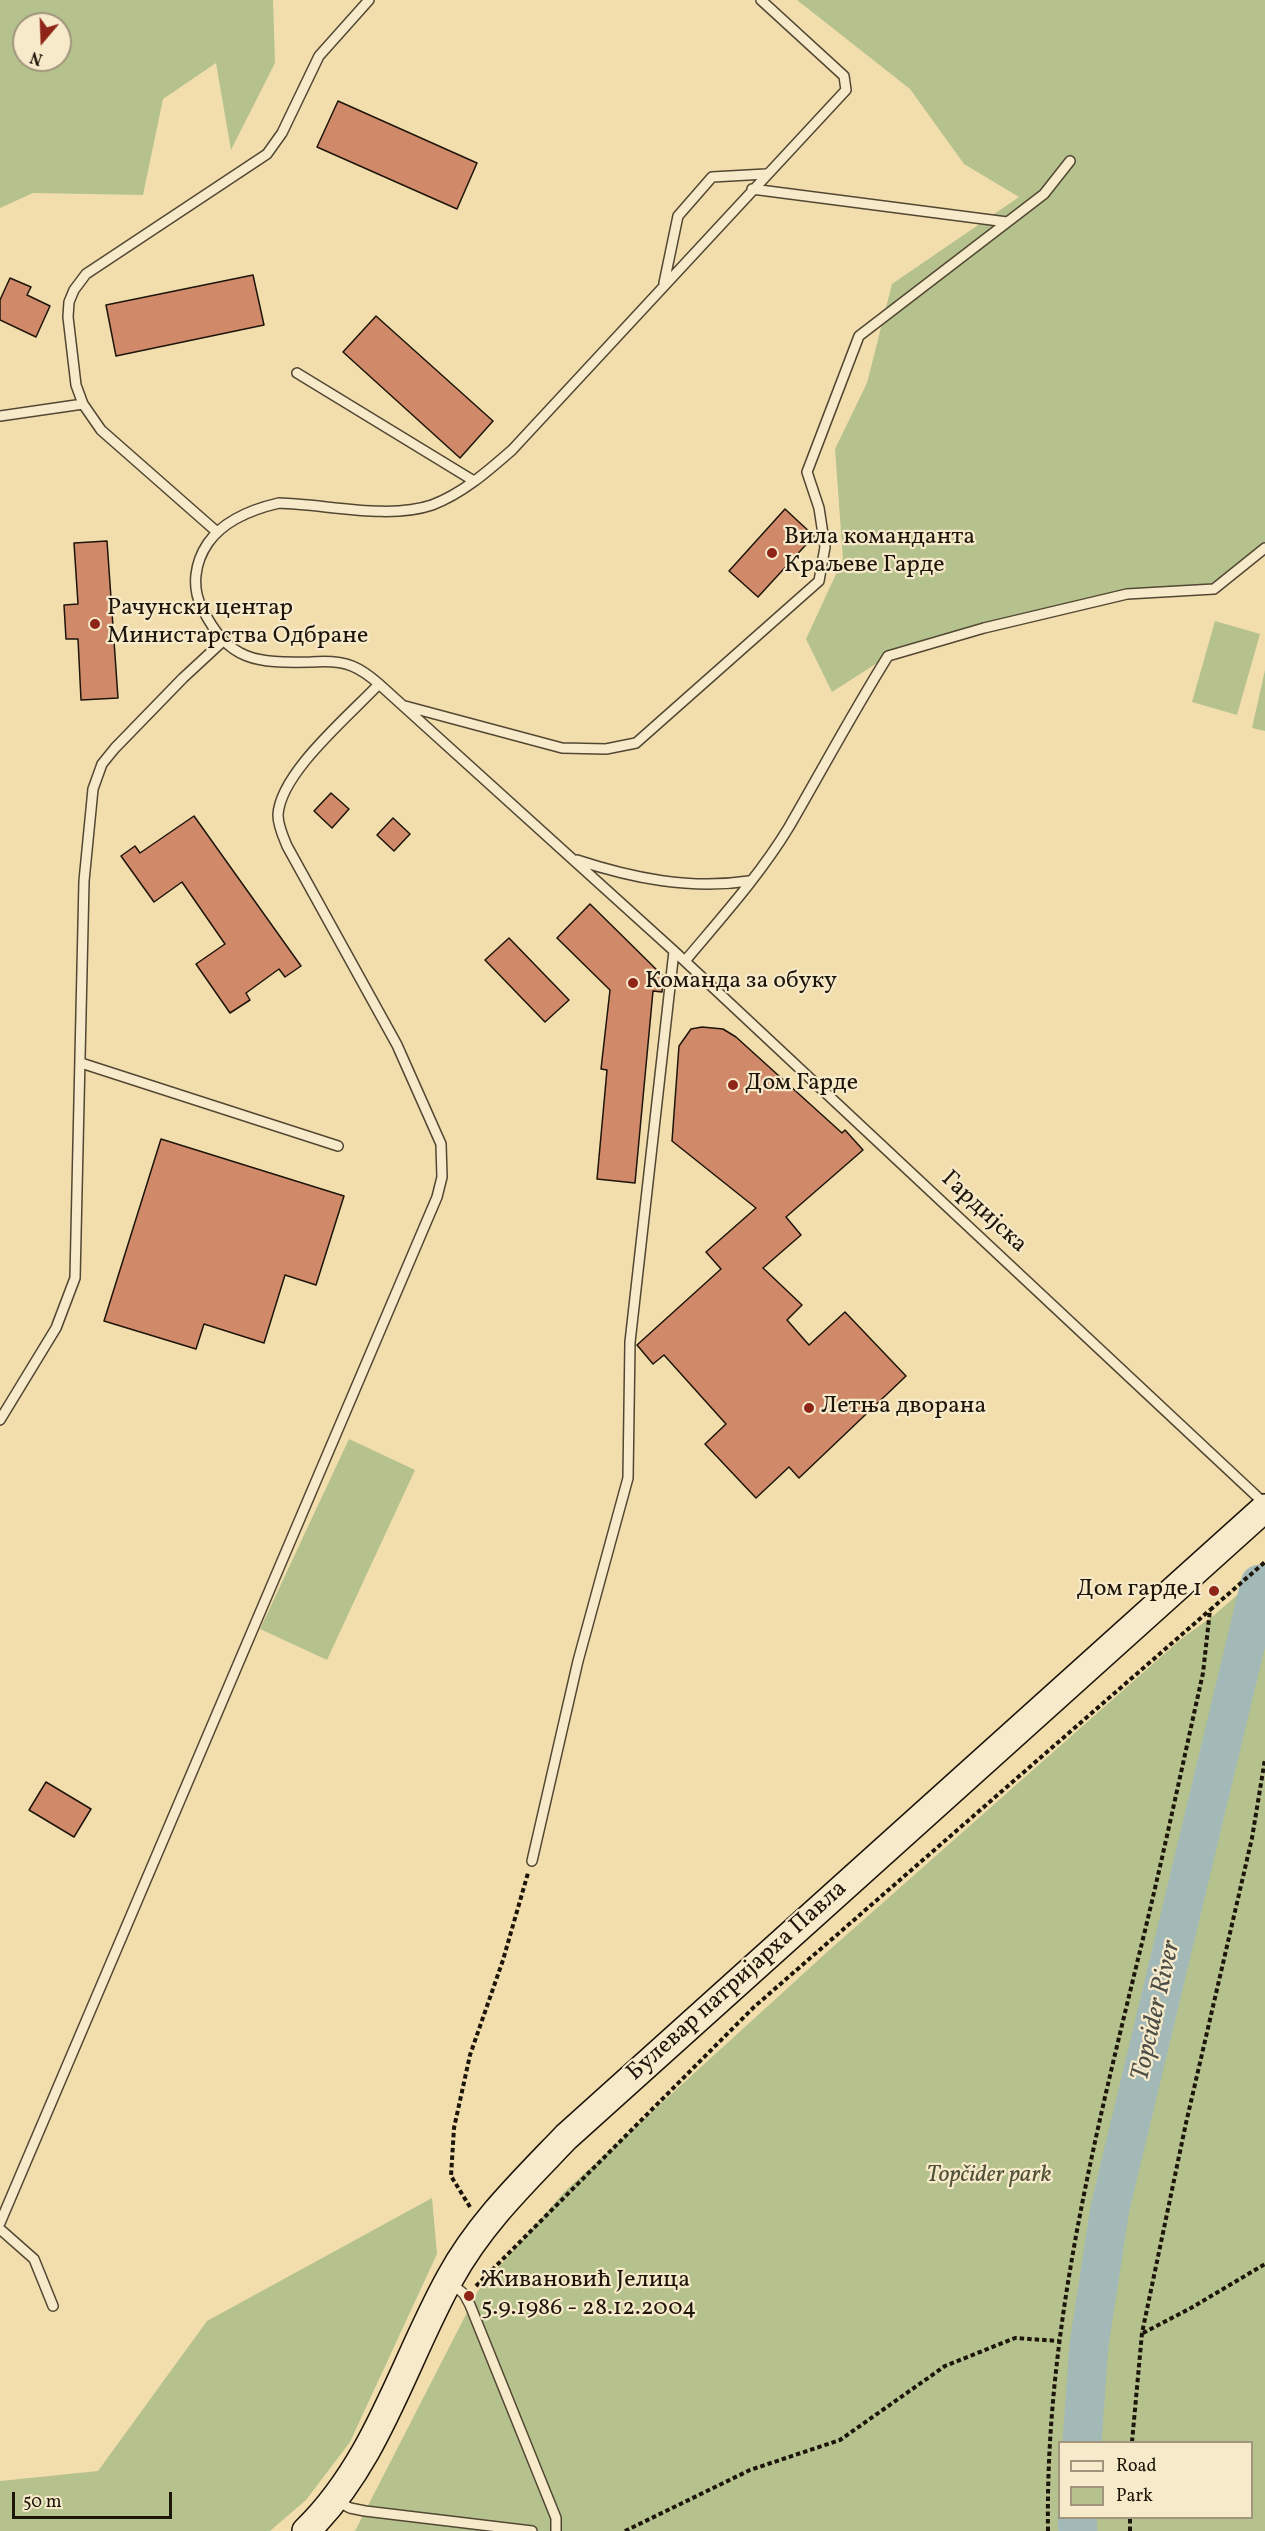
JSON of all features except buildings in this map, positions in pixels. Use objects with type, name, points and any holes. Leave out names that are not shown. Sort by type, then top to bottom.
[{"type":"main road","name":"Булевар патријарха Павла","points":[[306,2531],[335,2500],[364,2457],[457,2288],[482,2227],[574,2130],[1265,1506]]},
{"type":"lane","points":[[217,532],[101,430],[83,404],[76,385],[68,317],[69,302],[81,279],[267,154],[282,133],[319,56],[369,0]]},
{"type":"lane","points":[[0,1420],[56,1328],[75,1278],[84,881],[93,789],[97,775],[115,748],[183,678],[223,641],[200,604],[196,577],[201,553],[217,532],[258,508],[279,503],[409,510],[431,505],[474,481],[512,450],[846,90],[844,76],[760,0]]},
{"type":"lane","points":[[402,705],[562,748],[606,749],[636,742],[819,581],[825,547],[819,508],[807,472],[859,336],[1044,194],[1070,161]]},
{"type":"lane","points":[[663,285],[678,216],[712,177],[766,174]]},
{"type":"lane","points":[[752,189],[1007,222]]},
{"type":"lane","points":[[297,373],[474,481]]},
{"type":"lane","points":[[0,416],[83,404]]},
{"type":"lane","points":[[685,961],[788,828],[843,729],[888,656],[984,628],[1127,594],[1214,589],[1265,548]]},
{"type":"lane","name":"Гардијска","points":[[223,641],[237,653],[258,661],[343,663],[363,671],[379,684],[685,961],[1265,1506]]},
{"type":"lane","points":[[0,2223],[432,1208],[442,1177],[441,1144],[397,1045],[287,846],[280,827],[280,806],[290,779],[379,684]]},
{"type":"lane","points":[[572,858],[627,876],[682,883],[727,884],[749,881]]},
{"type":"lane","points":[[532,1861],[578,1661],[628,1478],[630,1342],[674,951]]},
{"type":"lane","points":[[81,1063],[338,1146]]},
{"type":"lane","points":[[0,2229],[34,2259],[53,2306]]},
{"type":"lane","points":[[457,2288],[556,2518],[556,2531]]},
{"type":"lane","points":[[335,2500],[350,2508],[365,2511],[532,2531]]},
{"type":"path","points":[[457,2288],[754,2007],[1265,1562]]},
{"type":"path","points":[[1048,2531],[1047,2482],[1060,2341],[1084,2196],[1203,1673],[1210,1610]]},
{"type":"path","points":[[1132,2441],[1142,2333],[1186,2122],[1252,1838],[1265,1759]]},
{"type":"path","points":[[482,2227],[451,2176],[454,2128],[470,2055],[503,1960],[532,1861]]},
{"type":"path","points":[[1142,2333],[1191,2308],[1265,2264]]},
{"type":"path","points":[[625,2531],[750,2470],[840,2440],[945,2366],[1015,2338],[1060,2341]]},
{"type":"green space","points":[[0,0],[273,0],[275,63],[231,150],[216,63],[163,99],[143,195],[33,193],[0,208]]},
{"type":"green space","points":[[797,0],[1265,0],[1265,543],[1214,589],[1127,594],[888,656],[832,692],[806,639],[843,559],[835,449],[867,383],[892,284],[1019,197],[964,164],[910,89]]},
{"type":"green space","points":[[1215,621],[1260,634],[1237,715],[1192,702]]},
{"type":"green space","points":[[1265,670],[1265,731],[1252,728]]},
{"type":"green space","points":[[349,1439],[415,1470],[327,1660],[260,1629]]},
{"type":"green space","name":"Topčider park","points":[[1265,1571],[1265,2531],[355,2531],[478,2291],[565,2191],[826,1953],[1181,1639],[1213,1616]]},
{"type":"green space","points":[[432,2198],[437,2254],[350,2442],[306,2500],[270,2531],[0,2531],[0,2481],[98,2471],[207,2321]]},
{"type":"waterway","name":"Topcider River","points":[[1082,2441],[1089,2345],[1110,2208],[1260,1584]]},
{"type":"waterway","name":"Topcider River","points":[[1077,2519],[1078,2531]]},
{"type":"place","name":"Вила команданта Краљеве Гарде","points":[[772,553]]},
{"type":"place","name":"Рачунски центар Министарства Одбране","points":[[95,624]]},
{"type":"place","name":"Команда за обуку","points":[[633,983]]},
{"type":"place","name":"Дом Гарде","points":[[733,1085]]},
{"type":"place","name":"Летња дворана","points":[[809,1408]]},
{"type":"place","name":"Дом гарде 1","points":[[1214,1591]]},
{"type":"place","name":"Живановић Јелица 5.9.1986 - 28.12.2004","points":[[469,2296]]}]
